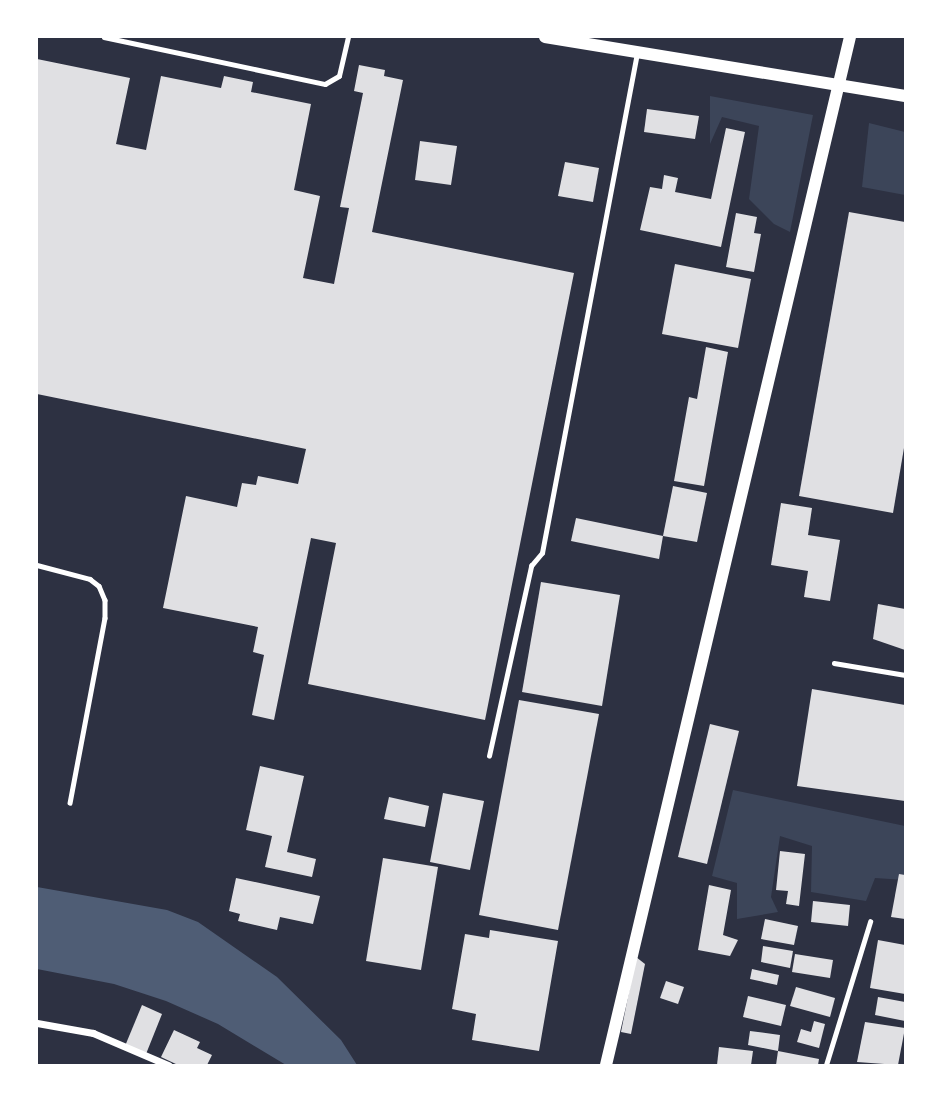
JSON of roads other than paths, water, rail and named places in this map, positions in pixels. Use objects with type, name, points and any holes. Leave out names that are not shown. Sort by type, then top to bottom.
[{"type":"street","points":[[545,37],[905,96]]},
{"type":"street","points":[[606,1065],[850,37]]},
{"type":"street","points":[[37,1023],[93,1033],[168,1065]]},
{"type":"lane","points":[[104,37],[325,84],[339,76],[348,37]]},
{"type":"lane","points":[[489,756],[531,566],[542,553],[637,52]]},
{"type":"lane","points":[[37,565],[90,579],[99,586],[105,600],[105,618],[70,803]]},
{"type":"lane","points":[[834,663],[905,675]]},
{"type":"lane","points":[[826,1065],[870,922]]}]
